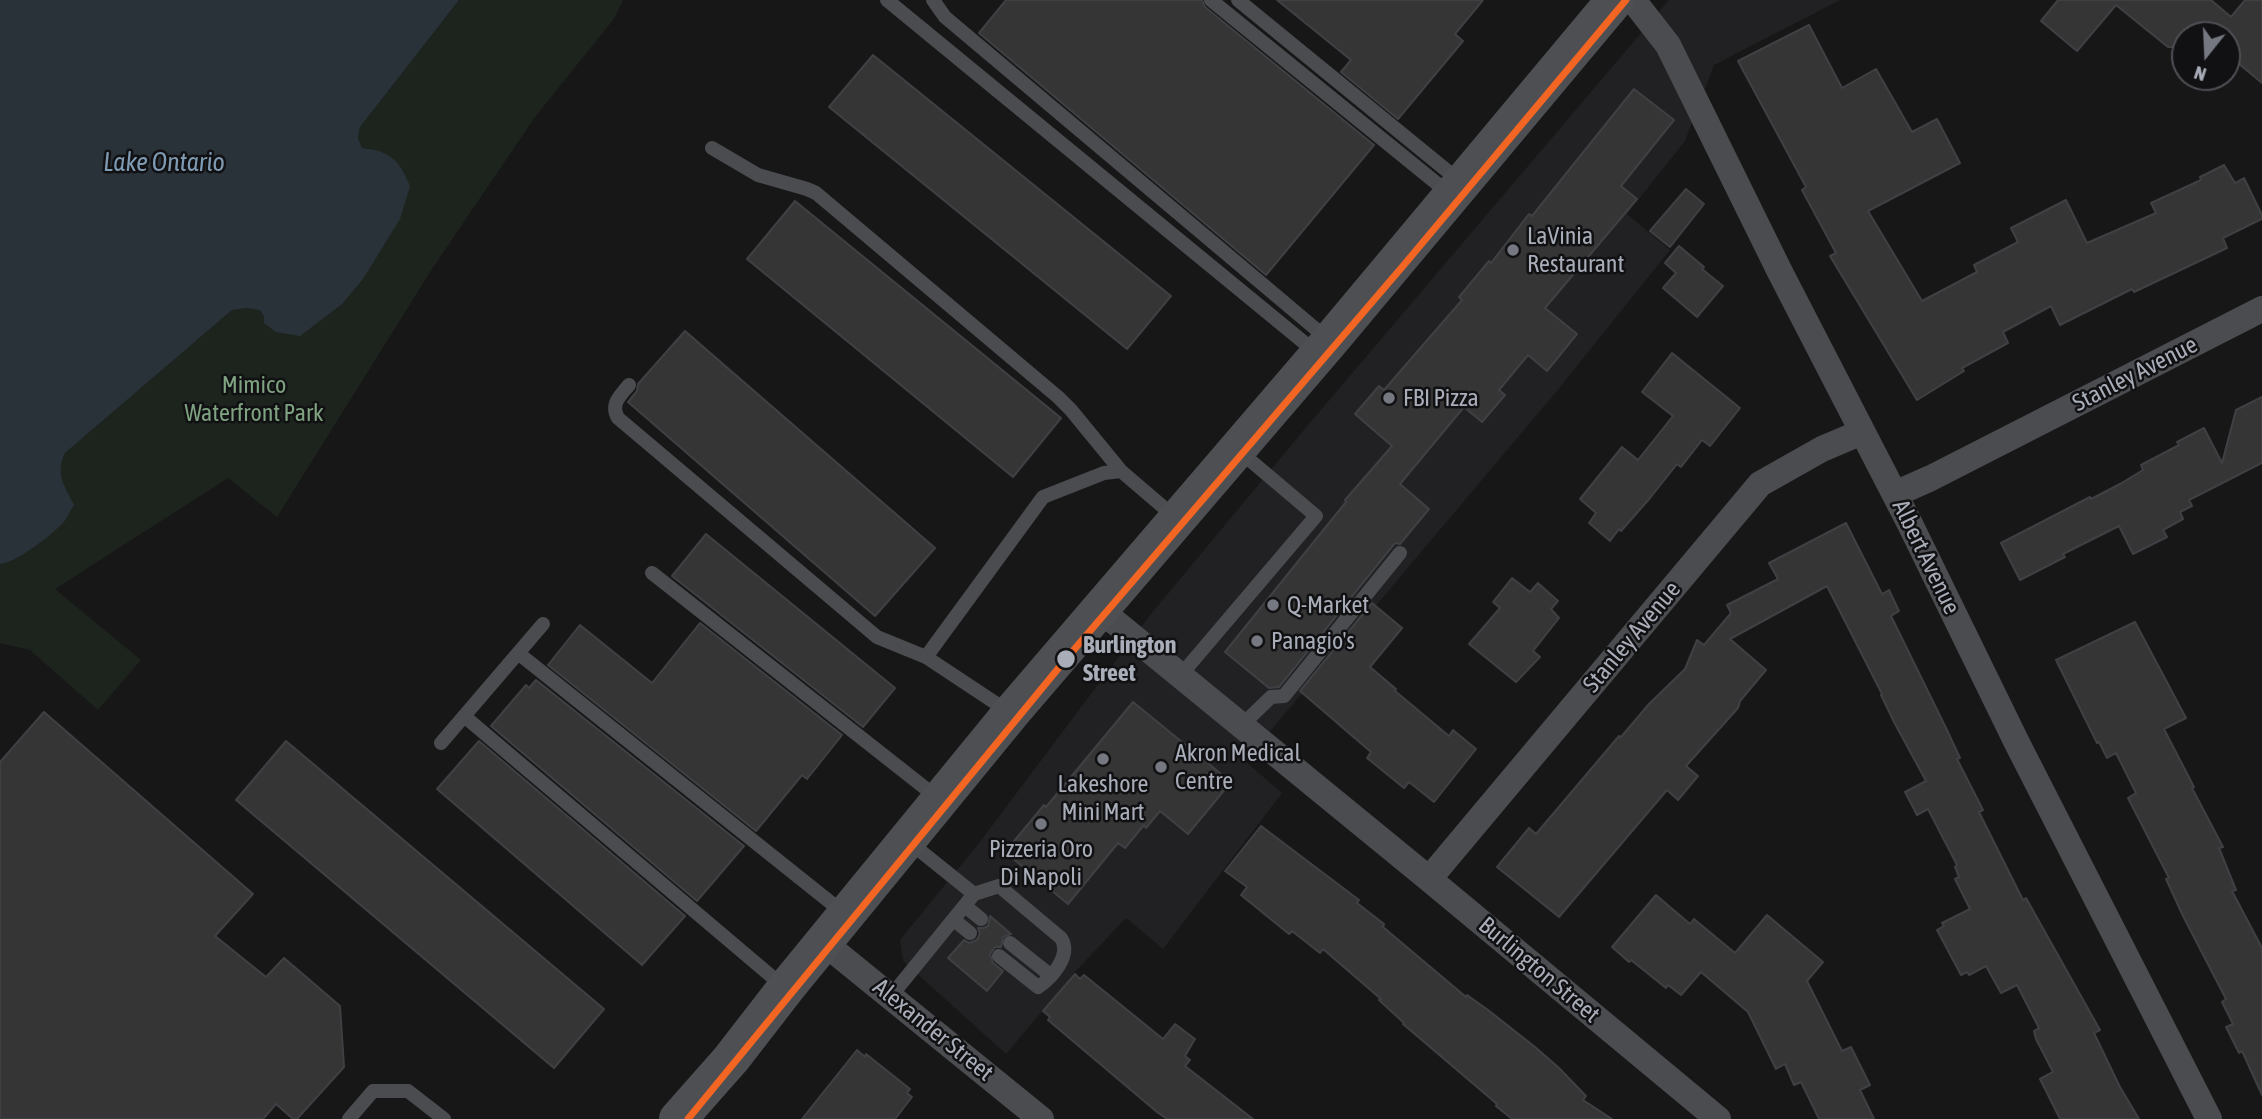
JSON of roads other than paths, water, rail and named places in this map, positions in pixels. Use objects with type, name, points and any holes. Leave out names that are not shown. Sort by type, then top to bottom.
[{"type":"main road","points":[[678,1119],[731,1059],[834,928],[1011,713],[1457,190],[1615,0]]},
{"type":"street","name":"Albert Avenue","points":[[1633,0],[1668,45],[2208,1119]]},
{"type":"street","name":"Stanley Avenue","points":[[1895,494],[2262,309]]},
{"type":"street","name":"Stanley Avenue","points":[[1429,879],[1760,484],[1822,449],[1862,432]]},
{"type":"street","name":"Burlington Street","points":[[1099,609],[1718,1119]]},
{"type":"street","name":"Alexander Street","points":[[834,928],[891,996],[1041,1119]]},
{"type":"lane","points":[[887,0],[1324,347]]},
{"type":"lane","points":[[933,0],[945,17],[1324,347]]},
{"type":"lane","points":[[1211,0],[1457,190]]},
{"type":"lane","points":[[1238,0],[1457,190]]},
{"type":"lane","points":[[712,148],[752,172],[816,193],[1058,397],[1121,471],[1177,519]]},
{"type":"lane","points":[[629,385],[615,403],[614,410],[618,418],[877,637],[926,657],[1011,713]]},
{"type":"lane","points":[[1180,676],[1316,516],[1237,449]]},
{"type":"lane","points":[[926,657],[1043,497],[1104,473],[1121,471]]},
{"type":"lane","points":[[1241,726],[1271,697],[1284,696],[1401,553]]},
{"type":"lane","points":[[652,573],[940,800]]},
{"type":"lane","points":[[441,743],[544,624]]},
{"type":"lane","points":[[518,653],[834,928]]},
{"type":"lane","points":[[464,716],[786,988]]},
{"type":"lane","points":[[907,840],[974,894]]},
{"type":"lane","points":[[891,996],[974,894],[999,886],[1062,938],[1065,952],[1063,959],[1038,987],[999,956]]},
{"type":"lane","points":[[965,906],[981,919]]},
{"type":"lane","points":[[954,920],[970,933]]},
{"type":"lane","points":[[1010,943],[1050,975]]},
{"type":"lane","points":[[349,1119],[373,1091],[408,1091],[444,1119]]},
{"type":"water","name":"Lake Ontario","points":[[0,0],[459,0],[360,127],[358,138],[362,148],[393,158],[410,186],[400,219],[363,279],[342,304],[300,336],[276,332],[264,323],[260,310],[232,310],[65,453],[61,473],[74,505],[67,517],[32,548],[15,559],[0,564]]},
{"type":"place","name":"LaVinia Restaurant","points":[[1513,250]]},
{"type":"place","name":"FBI Pizza","points":[[1389,398]]},
{"type":"place","name":"Q-Market","points":[[1273,605]]},
{"type":"place","name":"Panagio's","points":[[1257,641]]},
{"type":"place","name":"Burlington Street","points":[[1066,659]]},
{"type":"place","name":"Lakeshore Mini Mart","points":[[1103,759]]},
{"type":"place","name":"Akron Medical Centre","points":[[1161,767]]},
{"type":"place","name":"Pizzeria Oro Di Napoli","points":[[1041,824]]},
{"type":"park label","name":"Mimico Waterfront Park","points":[[254,399]]}]
